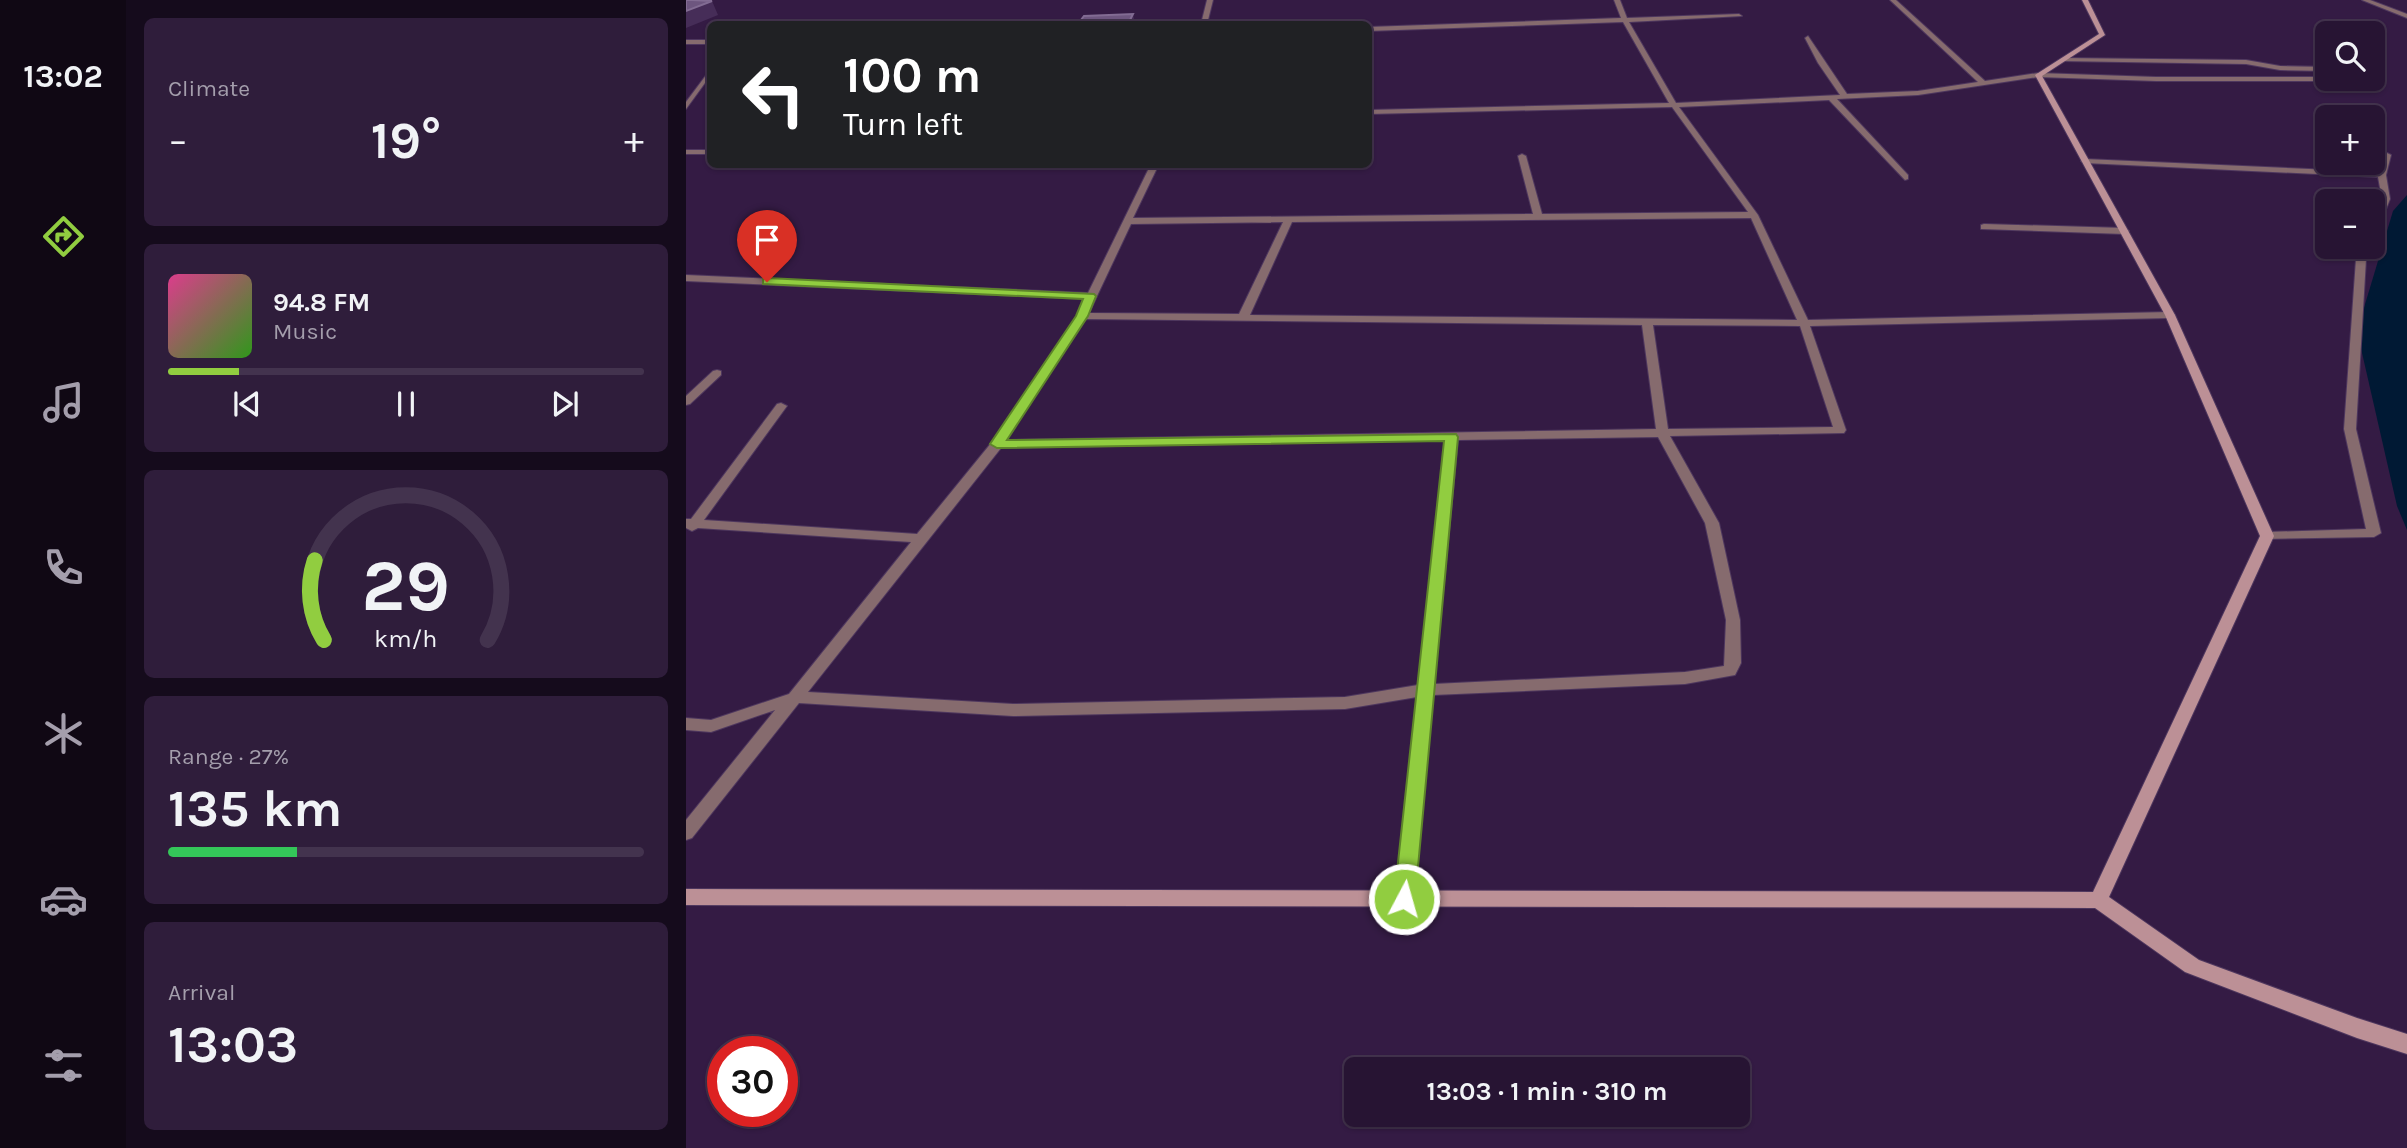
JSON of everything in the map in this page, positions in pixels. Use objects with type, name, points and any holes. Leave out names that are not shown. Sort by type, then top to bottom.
[{"type":"street","points":[[1205,21],[1210,0]]},
{"type":"street","points":[[997,444],[1840,430],[1804,323],[1754,215],[1674,104],[1616,0]]},
{"type":"street","points":[[1894,0],[1984,84]]},
{"type":"street","points":[[2038,75],[2102,35],[2085,0]]},
{"type":"street","points":[[2365,0],[2407,16]]},
{"type":"street","points":[[1372,29],[1739,16]]},
{"type":"street","points":[[1808,38],[1821,63],[1845,97]]},
{"type":"street","points":[[686,42],[707,42]]},
{"type":"street","points":[[2063,60],[2246,62],[2280,68],[2315,69]]},
{"type":"street","points":[[2038,75],[2170,315],[2267,536],[2098,900]]},
{"type":"street","points":[[1372,112],[1832,98],[1918,93],[2038,75],[2156,79],[2315,79]]},
{"type":"street","points":[[686,107],[707,76]]},
{"type":"street","points":[[699,88],[707,88]]},
{"type":"street","points":[[1832,98],[1905,177]]},
{"type":"street","points":[[686,152],[707,152]]},
{"type":"street","points":[[2385,163],[2387,155]]},
{"type":"street","points":[[1522,156],[1538,217]]},
{"type":"street","points":[[2085,160],[2315,172]]},
{"type":"street","points":[[686,833],[997,444],[1082,316],[1153,168]]},
{"type":"street","points":[[2382,175],[2384,189]]},
{"type":"street","points":[[1130,221],[1754,215]]},
{"type":"street","points":[[1243,318],[1289,219]]},
{"type":"street","points":[[1984,227],[2124,231]]},
{"type":"street","points":[[2267,536],[2374,533],[2350,429],[2361,259]]},
{"type":"street","points":[[686,278],[1090,296]]},
{"type":"street","points":[[1082,316],[1804,323],[2170,315]]},
{"type":"street","points":[[686,724],[711,726],[796,697],[1013,710],[1345,703],[1426,690],[1671,679],[1730,671],[1733,663],[1733,620],[1712,523],[1663,434],[1647,322]]},
{"type":"street","points":[[686,402],[717,373]]},
{"type":"street","points":[[691,524],[781,406]]},
{"type":"street","points":[[1404,899],[1452,437]]},
{"type":"street","points":[[691,524],[923,539]]},
{"type":"street","points":[[686,897],[2098,900],[2192,967],[2407,1044]]},
{"type":"water","points":[[2407,195],[2407,530],[2397,506],[2357,331],[2379,259],[2385,259],[2385,238],[2393,211]]},
{"type":"building","points":[[686,0],[692,0],[712,1],[686,11]]},
{"type":"building","points":[[1133,14],[1130,21],[1080,21],[1084,16]]},
{"type":"route","points":[[767,282],[1090,296],[1082,316],[997,444],[1452,437],[1404,899]]}]
